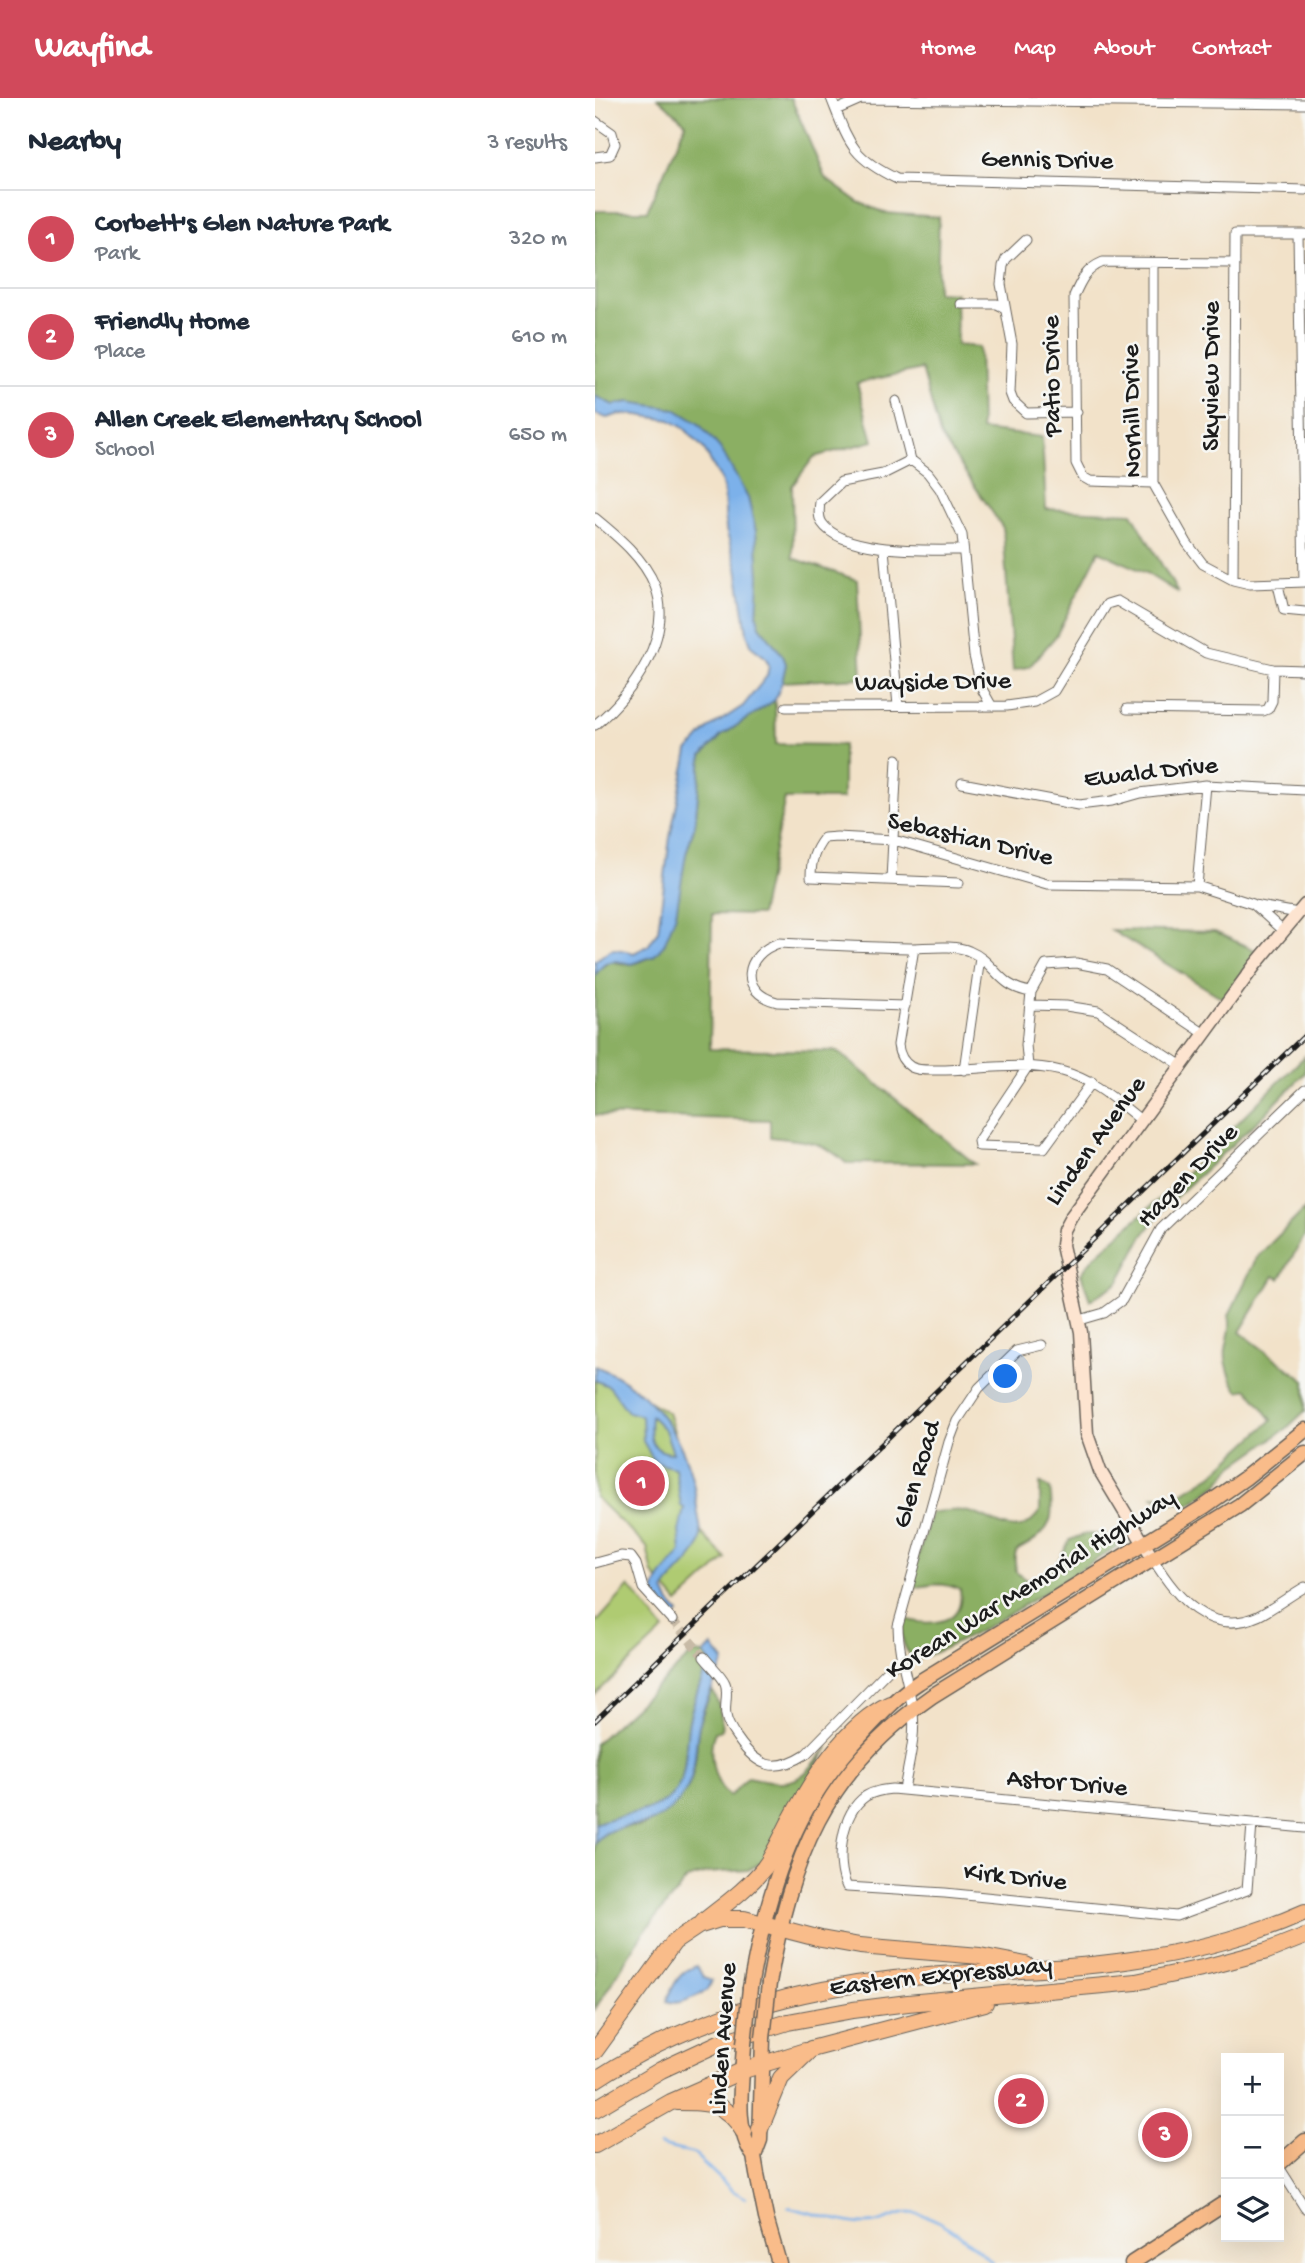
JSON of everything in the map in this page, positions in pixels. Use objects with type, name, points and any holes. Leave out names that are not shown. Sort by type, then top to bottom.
[{"type":"highway","points":[[595,2051],[674,1942],[748,1885],[765,1866],[802,1799],[830,1757],[859,1725],[876,1710],[890,1704]]},
{"type":"highway","name":"Eastern Expressway","points":[[595,2080],[677,2035],[737,2011],[788,1996],[895,1979],[1132,1961],[1269,1928],[1305,1912]]},
{"type":"highway","points":[[698,1926],[732,1918],[846,1943],[980,1956],[1041,1969]]},
{"type":"highway","name":"Eastern Expressway","points":[[595,2109],[661,2070],[719,2043],[788,2022],[853,2010],[1136,1982],[1267,1951],[1305,1936]]},
{"type":"highway","points":[[595,2146],[671,2102],[744,2070],[811,2049],[1032,1991]]},
{"type":"highway","points":[[671,2102],[715,2105],[727,2110],[752,2131],[781,2078],[811,2049]]},
{"type":"main road","name":"Korean War Memorial Highway","points":[[771,1925],[795,1834],[819,1788],[847,1751],[890,1704],[909,1688],[1245,1478],[1305,1430]]},
{"type":"main road","name":"Korean War Memorial Highway","points":[[771,1925],[827,1803],[860,1757],[913,1710],[1240,1505],[1305,1453]]},
{"type":"main road","name":"Linden Avenue","points":[[771,1925],[769,1983],[761,2064],[752,2131],[746,2145],[754,2156],[763,2205],[779,2263]]},
{"type":"main road","name":"Linden Avenue","points":[[752,2131],[741,2105],[744,2044],[750,1988],[771,1925]]},
{"type":"main road","points":[[1284,2161],[1305,2141]]},
{"type":"main road","points":[[1132,2263],[1221,2206]]},
{"type":"street","name":"Gennis Drive","points":[[831,98],[852,148],[875,169],[897,179],[1305,190]]},
{"type":"street","points":[[836,110],[861,99],[1305,104]]},
{"type":"street","points":[[595,121],[612,133],[615,144],[610,155],[595,157]]},
{"type":"street","name":"Skyview Drive","points":[[1233,580],[1235,234],[1301,234]]},
{"type":"street","points":[[1301,234],[1305,582]]},
{"type":"street","points":[[1026,240],[1006,259],[1001,284],[1012,344],[1010,393],[1013,401],[1026,413],[1076,412]]},
{"type":"street","name":"Patio Drive","points":[[1153,483],[1090,481],[1083,477],[1076,463],[1074,296],[1080,283],[1093,267],[1103,262],[1235,263]]},
{"type":"street","name":"Norhill Drive","points":[[1153,263],[1153,483],[1187,543],[1203,564],[1233,580],[1250,584],[1305,582]]},
{"type":"street","points":[[961,303],[997,304],[1005,308]]},
{"type":"street","points":[[896,401],[911,460],[927,473],[940,489],[962,535],[974,656],[982,689],[991,705]]},
{"type":"street","points":[[911,460],[883,474],[841,482],[820,502],[819,514],[823,524],[848,539],[884,550],[963,551]]},
{"type":"street","points":[[595,518],[635,556],[647,572],[655,585],[659,606],[657,631],[643,669],[622,700],[595,725]]},
{"type":"street","points":[[884,550],[898,706]]},
{"type":"street","points":[[1279,585],[1284,610],[1305,612]]},
{"type":"street","name":"Wayside Drive","points":[[786,707],[991,705],[1034,702],[1054,691],[1107,604],[1117,601],[1206,653],[1273,669],[1305,670]]},
{"type":"street","points":[[1127,709],[1263,711],[1268,709],[1272,701],[1273,669]]},
{"type":"street","points":[[891,880],[897,759]]},
{"type":"street","name":"Ewald Drive","points":[[962,783],[1079,805],[1104,803],[1140,793],[1206,785],[1305,790]]},
{"type":"street","points":[[1197,886],[1206,785]]},
{"type":"street","name":"Sebastian Drive","points":[[959,883],[811,877],[811,863],[824,838],[894,840],[1047,884],[1197,886],[1252,904],[1301,909]]},
{"type":"street","name":"Sebastian Drive","points":[[1252,904],[1283,931]]},
{"type":"street","name":"Linden Avenue","points":[[1153,1559],[1110,1490],[1092,1452],[1084,1417],[1080,1320],[1064,1259],[1062,1239],[1071,1217],[1255,965],[1301,909]]},
{"type":"street","points":[[905,1006],[777,1002],[759,995],[753,989],[751,971],[761,952],[779,943],[968,950],[1007,984],[1031,992]]},
{"type":"street","points":[[914,948],[898,1045],[906,1063],[918,1070],[1028,1066],[1060,1071],[1092,1082],[1142,1121]]},
{"type":"street","points":[[964,1070],[980,958]]},
{"type":"street","points":[[1092,1082],[1044,1148],[979,1146],[978,1140],[1028,1066],[1026,1045],[1031,992],[1046,965],[1076,963],[1107,969],[1205,1034]]},
{"type":"street","points":[[1031,1005],[1098,1011],[1182,1066]]},
{"type":"street","name":"Hagen Drive","points":[[1080,1320],[1104,1313],[1122,1300],[1161,1229],[1305,1090]]},
{"type":"street","name":"Glen Road","points":[[913,1710],[900,1658],[899,1614],[957,1421],[978,1388],[1017,1351],[1042,1345]]},
{"type":"street","points":[[595,1563],[621,1556],[631,1557],[636,1564],[643,1588],[672,1620]]},
{"type":"street","points":[[1153,1559],[1184,1603],[1215,1619],[1243,1621],[1305,1587]]},
{"type":"street","points":[[706,1659],[723,1680],[726,1687],[727,1721],[746,1751],[762,1763],[784,1766],[806,1754],[900,1658]]},
{"type":"street","points":[[904,1790],[914,1730],[913,1710]]},
{"type":"street","name":"Kirk Drive","points":[[904,1790],[878,1791],[866,1796],[851,1814],[841,1844],[840,1860],[841,1875],[847,1887],[945,1893],[1176,1916],[1247,1890],[1252,1824]]},
{"type":"street","name":"Astor Drive","points":[[904,1790],[1305,1828]]},
{"type":"street","points":[[1284,2174],[1305,2208]]},
{"type":"green space","points":[[658,98],[791,98],[825,178],[858,202],[885,213],[939,217],[937,292],[956,293],[957,345],[979,347],[981,430],[1042,437],[1046,509],[1132,513],[1178,593],[1146,573],[1099,551],[1056,636],[1030,666],[1013,671],[1003,528],[940,435],[922,369],[857,383],[873,441],[814,457],[792,486],[793,558],[857,580],[862,678],[782,682],[786,664],[783,656],[760,626],[757,617],[759,577],[756,532],[748,498],[699,424],[629,402],[613,405],[595,396],[595,211],[647,211],[686,123]]},
{"type":"green space","points":[[775,700],[776,744],[843,745],[843,799],[785,799],[760,915],[712,914],[710,1049],[837,1051],[975,1164],[846,1163],[819,1145],[770,1137],[770,1120],[595,1115],[595,975],[609,962],[634,964],[654,956],[695,824],[702,756],[721,736]]},
{"type":"green space","points":[[1111,930],[1215,932],[1259,952],[1224,999]]},
{"type":"green space","points":[[1305,1056],[1305,1073],[1165,1207],[1143,1236],[1118,1283],[1090,1300],[1081,1274],[1095,1256],[1178,1182]]},
{"type":"green space","points":[[1305,1209],[1305,1235],[1280,1279],[1274,1276],[1240,1332],[1305,1381],[1305,1411],[1286,1429],[1233,1466],[1218,1484],[1190,1504],[1167,1502],[1152,1496],[1174,1498],[1213,1474],[1272,1420],[1248,1389],[1239,1391],[1231,1377],[1226,1354],[1229,1315],[1257,1257]]},
{"type":"green space","points":[[595,1367],[668,1413],[687,1470],[699,1530],[726,1559],[678,1603],[653,1574],[647,1547],[595,1497]]},
{"type":"green space","points":[[1040,1483],[1050,1488],[1050,1521],[1036,1539],[1017,1552],[1016,1572],[1026,1580],[1050,1571],[1070,1540],[1085,1534],[1108,1535],[1118,1546],[994,1623],[916,1660],[903,1641],[903,1618],[923,1622],[943,1620],[951,1617],[960,1602],[960,1590],[947,1585],[909,1589],[931,1512],[965,1511],[1004,1526],[1022,1526],[1040,1511]]},
{"type":"green space","points":[[629,1586],[664,1630],[595,1695],[595,1619],[598,1621]]},
{"type":"green space","points":[[693,1653],[704,1654],[710,1660],[692,1710],[684,1769],[677,1789],[653,1808],[595,1824],[595,1744]]},
{"type":"green space","points":[[712,1690],[721,1721],[721,1730],[715,1732],[713,1739],[713,1767],[719,1784],[730,1796],[748,1777],[776,1782],[794,1780],[809,1769],[828,1747],[761,1863],[748,1870],[708,1873],[687,1879],[643,1933],[595,2009],[595,1843],[600,1836],[612,1829],[648,1823],[680,1799],[690,1783],[699,1726]]},
{"type":"water","points":[[595,396],[613,405],[629,402],[675,409],[699,424],[721,449],[748,498],[756,532],[759,577],[757,616],[760,626],[786,664],[775,700],[721,736],[702,756],[695,824],[686,854],[676,914],[664,945],[654,956],[632,964],[616,961],[605,963],[595,975],[595,961],[606,952],[616,949],[634,953],[648,946],[658,931],[670,837],[688,751],[708,729],[743,706],[767,676],[769,665],[765,657],[752,647],[747,633],[737,568],[726,530],[724,492],[721,480],[704,449],[685,429],[670,420],[620,414],[607,418],[595,414]]},
{"type":"water","points":[[595,1366],[616,1376],[652,1404],[678,1441],[687,1462],[701,1539],[695,1553],[664,1591],[679,1613],[673,1619],[658,1602],[655,1590],[681,1551],[679,1531],[684,1508],[681,1506],[675,1468],[655,1463],[643,1441],[642,1416],[628,1412],[610,1387],[595,1380]],"holes":[[[651,1416],[665,1430],[673,1453],[659,1450],[652,1442]]]},
{"type":"water","points":[[712,1646],[724,1661],[703,1710],[694,1767],[685,1792],[676,1804],[654,1821],[609,1831],[595,1843],[595,1824],[653,1808],[677,1789],[684,1769],[692,1710],[709,1660],[704,1654]]},
{"type":"water","points":[[697,1966],[703,1977],[712,1980],[708,1990],[678,2003],[667,2001],[681,1975]]},
{"type":"waterway","points":[[659,2145],[694,2154],[733,2191],[746,2198]]},
{"type":"waterway","points":[[788,2207],[859,2224],[873,2224],[905,2213],[922,2215],[955,2231],[993,2263]]},
{"type":"tunnel","points":[[672,1620],[704,1657]]},
{"type":"railway","points":[[595,1721],[1305,1035]]},
{"type":"place","name":"Corbett's Glen Nature Park","points":[[642,1483]]},
{"type":"place","name":"Friendly Home","points":[[1021,2101]]},
{"type":"place","name":"Allen Creek Elementary School","points":[[1165,2135]]}]
